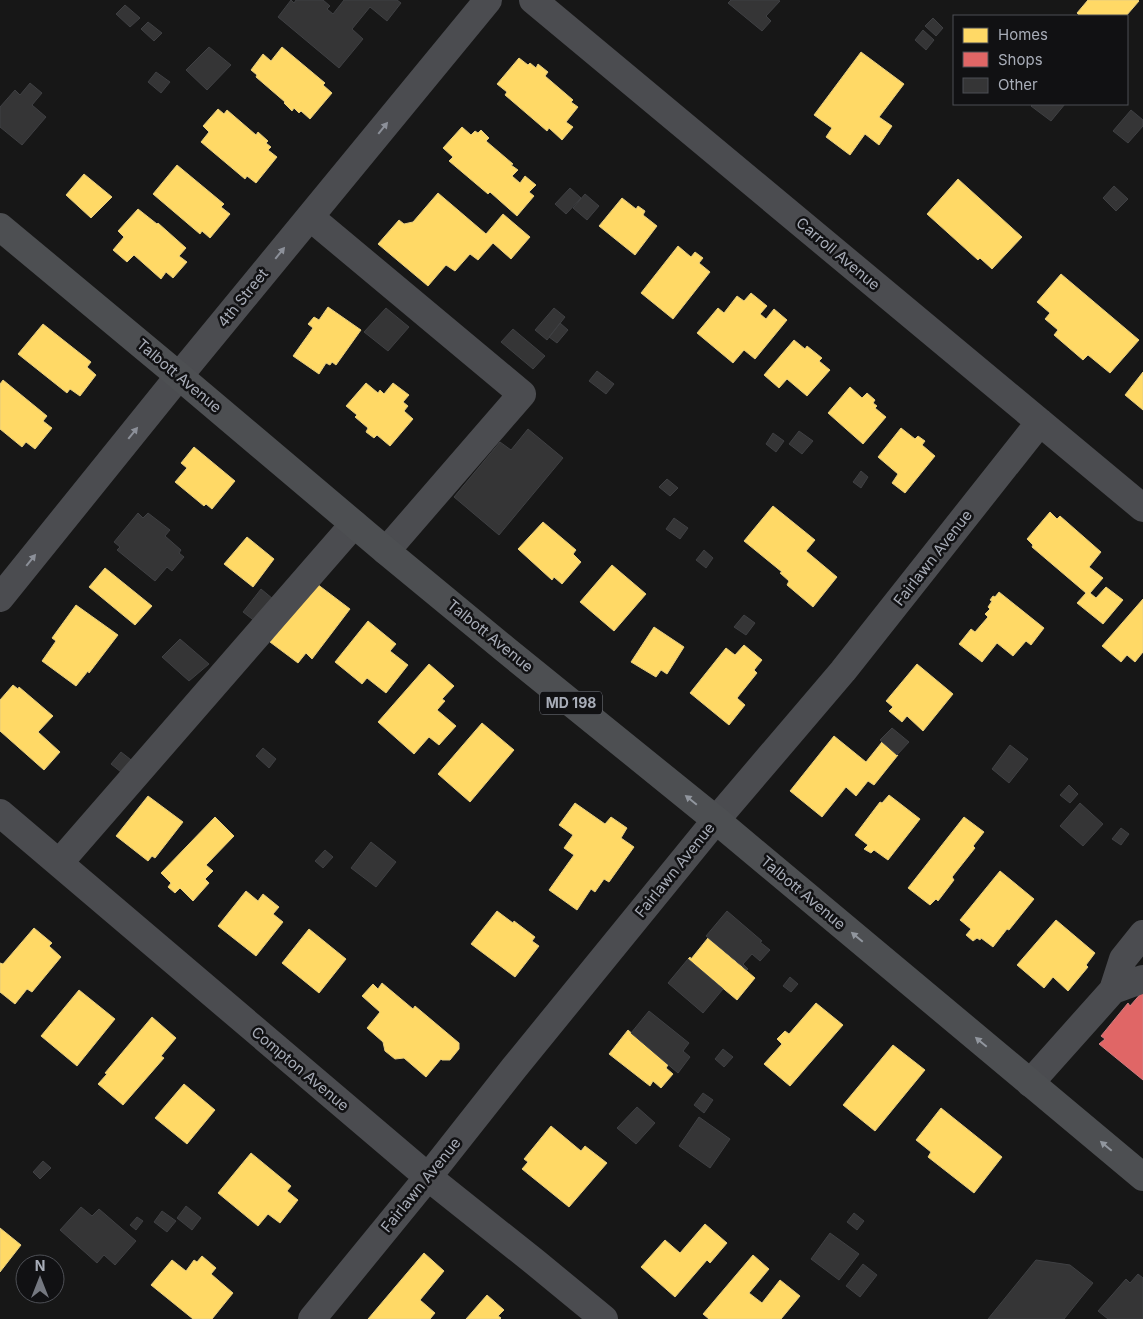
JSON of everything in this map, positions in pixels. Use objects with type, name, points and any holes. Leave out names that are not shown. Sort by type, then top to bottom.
[{"type":"main road","name":"Talbott Avenue","points":[[0,227],[180,376],[386,551],[716,820],[1143,1177]]},
{"type":"street","name":"4th Street","points":[[0,598],[488,0]]},
{"type":"street","name":"Carroll Avenue","points":[[533,0],[1143,508]]},
{"type":"street","points":[[310,217],[522,394],[386,551]]},
{"type":"street","name":"Fairlawn Avenue","points":[[312,1319],[716,820],[843,671],[1040,422]]},
{"type":"street","points":[[59,864],[354,524]]},
{"type":"street","name":"Compton Avenue","points":[[0,813],[428,1177],[604,1319]]},
{"type":"street","points":[[1030,1082],[1113,990],[1123,958],[1143,934]]},
{"type":"street","points":[[1113,990],[1143,979]]},
{"type":"building: Homes","points":[[1088,0],[1139,1],[1127,15],[1079,15],[1077,13]]},
{"type":"building: Homes","points":[[282,47],[325,83],[323,85],[332,93],[310,119],[301,111],[299,113],[294,108],[292,111],[251,70],[263,54],[271,61]]},
{"type":"building: Homes","points":[[861,52],[904,84],[879,117],[892,126],[879,145],[865,134],[850,155],[826,137],[832,128],[814,115]]},
{"type":"building: Homes","points":[[519,58],[536,68],[538,64],[548,72],[545,76],[573,100],[571,102],[578,107],[566,122],[573,127],[562,140],[549,128],[547,131],[505,95],[507,92],[497,84]]},
{"type":"building: Homes","points":[[218,109],[224,114],[227,110],[256,135],[258,132],[268,141],[266,143],[271,147],[268,150],[277,157],[256,183],[247,176],[245,179],[201,142],[209,132],[203,126]]},
{"type":"building: Homes","points":[[462,127],[471,135],[475,131],[478,133],[481,130],[489,138],[486,141],[518,170],[512,176],[520,183],[525,176],[536,185],[529,192],[534,196],[517,216],[490,192],[488,194],[449,161],[453,157],[443,148]]},
{"type":"building: Homes","points":[[177,165],[224,204],[221,207],[230,214],[210,238],[202,231],[200,234],[153,194]]},
{"type":"building: Homes","points":[[84,174],[112,197],[91,218],[66,195]]},
{"type":"building: Homes","points":[[958,179],[1022,237],[992,269],[980,258],[978,260],[927,214]]},
{"type":"building: Homes","points":[[438,193],[486,234],[503,214],[530,237],[511,259],[493,243],[478,260],[470,254],[455,271],[446,265],[428,286],[378,244],[399,220],[404,224],[413,222]]},
{"type":"building: Homes","points":[[622,198],[636,209],[638,206],[645,211],[643,215],[657,226],[635,255],[599,226]]},
{"type":"building: Homes","points":[[138,209],[158,223],[186,248],[179,256],[187,262],[173,278],[166,272],[161,279],[134,255],[127,262],[113,250],[124,237],[118,231]]},
{"type":"building: Homes","points":[[678,246],[691,257],[695,252],[703,258],[699,263],[710,272],[673,319],[641,293]]},
{"type":"building: Homes","points":[[1061,274],[1139,340],[1110,373],[1088,355],[1083,360],[1054,335],[1058,330],[1045,319],[1050,313],[1037,302]]},
{"type":"building: Homes","points":[[751,293],[767,306],[760,314],[766,319],[774,309],[787,320],[755,359],[744,350],[733,363],[697,333],[718,308],[724,313],[737,296],[744,301]]},
{"type":"building: Homes","points":[[328,307],[361,330],[336,365],[332,362],[330,365],[326,363],[319,374],[293,356],[313,328],[308,324],[314,317],[319,320]]},
{"type":"building: Homes","points":[[43,324],[91,362],[87,367],[96,375],[80,396],[70,389],[67,393],[18,354]]},
{"type":"building: Homes","points":[[794,340],[805,349],[807,346],[822,358],[819,361],[830,370],[807,396],[787,379],[779,388],[764,375]]},
{"type":"building: Homes","points":[[1143,372],[1143,410],[1125,395]]},
{"type":"building: Homes","points":[[3,380],[47,416],[43,421],[52,428],[35,449],[26,442],[22,447],[0,429],[0,384]]},
{"type":"building: Homes","points":[[366,383],[378,393],[380,390],[384,394],[393,383],[409,395],[403,402],[408,406],[404,411],[413,419],[390,446],[377,435],[374,438],[366,432],[368,428],[346,406]]},
{"type":"building: Homes","points":[[850,387],[862,398],[867,393],[875,400],[873,403],[877,406],[875,408],[886,417],[863,444],[828,413]]},
{"type":"building: Homes","points":[[901,428],[915,439],[918,436],[925,441],[922,445],[935,456],[905,493],[892,483],[898,474],[878,457]]},
{"type":"building: Homes","points":[[194,447],[235,481],[212,509],[206,504],[204,506],[175,482],[187,468],[181,463]]},
{"type":"building: Homes","points":[[773,506],[815,540],[806,551],[837,577],[813,607],[787,585],[789,581],[780,573],[782,572],[744,541]]},
{"type":"building: Homes","points":[[1050,512],[1057,519],[1060,516],[1101,552],[1089,567],[1103,578],[1090,593],[1096,598],[1106,587],[1123,600],[1103,624],[1077,603],[1086,593],[1032,547],[1033,545],[1027,539]]},
{"type":"building: Homes","points":[[543,522],[576,550],[573,554],[581,562],[562,584],[554,577],[552,580],[518,549]]},
{"type":"building: Homes","points":[[247,537],[274,559],[253,587],[224,564]]},
{"type":"building: Homes","points":[[612,565],[646,594],[614,631],[580,602]]},
{"type":"building: Homes","points":[[105,568],[152,606],[135,625],[89,587]]},
{"type":"building: Homes","points":[[317,584],[350,609],[312,659],[306,653],[298,663],[270,642]]},
{"type":"building: Homes","points":[[999,592],[1044,628],[1031,645],[1026,641],[1013,656],[997,643],[982,662],[959,644],[971,629],[975,632],[988,617],[985,614],[990,609],[988,607],[992,601],[990,600]]},
{"type":"building: Homes","points":[[1143,599],[1143,652],[1135,662],[1127,655],[1121,662],[1102,646]]},
{"type":"building: Homes","points":[[76,605],[118,635],[89,673],[88,671],[76,686],[42,661],[56,641],[52,638]]},
{"type":"building: Homes","points":[[368,621],[396,644],[390,651],[408,665],[386,693],[367,678],[362,684],[335,662]]},
{"type":"building: Homes","points":[[654,627],[684,647],[667,674],[661,670],[656,677],[631,662]]},
{"type":"building: Homes","points":[[744,645],[762,660],[754,670],[757,673],[737,698],[745,705],[729,725],[690,693],[726,648],[735,655]]},
{"type":"building: Homes","points":[[429,664],[454,686],[442,699],[445,701],[437,710],[456,726],[439,745],[429,737],[414,754],[378,722]]},
{"type":"building: Homes","points":[[917,664],[953,694],[923,731],[907,716],[902,722],[889,711],[893,707],[886,701]]},
{"type":"building: Homes","points":[[13,685],[18,689],[19,687],[53,716],[38,732],[60,752],[44,770],[0,731],[0,700]]},
{"type":"building: Homes","points":[[482,723],[514,750],[470,802],[438,774]]},
{"type":"building: Homes","points":[[834,736],[866,762],[882,742],[898,755],[874,785],[868,781],[856,796],[846,787],[822,817],[790,791]]},
{"type":"building: Homes","points":[[889,795],[920,819],[888,860],[874,850],[871,853],[864,849],[868,845],[855,835],[880,802],[882,803]]},
{"type":"building: Homes","points":[[148,796],[183,822],[155,858],[152,856],[148,861],[116,836]]},
{"type":"building: Homes","points":[[575,803],[605,824],[611,817],[627,828],[621,838],[634,847],[609,882],[604,879],[595,892],[591,889],[577,910],[549,890],[574,855],[564,848],[573,835],[559,825]]},
{"type":"building: Homes","points":[[215,817],[234,836],[206,865],[213,871],[205,879],[209,883],[193,901],[180,888],[175,893],[168,887],[171,883],[161,873]]},
{"type":"building: Homes","points":[[964,817],[984,832],[973,846],[975,848],[952,877],[954,880],[938,901],[936,899],[930,905],[908,888]]},
{"type":"building: Homes","points":[[1000,871],[1034,899],[993,947],[981,938],[980,940],[977,938],[973,941],[966,935],[971,929],[960,920]]},
{"type":"building: Homes","points":[[246,891],[258,901],[263,894],[279,907],[273,914],[283,922],[256,956],[218,926]]},
{"type":"building: Homes","points":[[497,911],[535,937],[532,941],[539,946],[515,977],[471,944]]},
{"type":"building: Homes","points":[[1056,920],[1095,953],[1086,965],[1088,967],[1068,991],[1053,977],[1044,988],[1017,965]]},
{"type":"building: Homes","points":[[34,928],[52,943],[49,946],[61,957],[32,992],[27,989],[15,1004],[0,992],[0,963],[3,964]]},
{"type":"building: Homes","points":[[309,929],[346,959],[319,993],[282,963]]},
{"type":"building: Homes","points":[[708,938],[755,978],[737,1000],[688,959],[690,957],[691,959]]},
{"type":"building: Homes","points":[[382,983],[413,1009],[415,1006],[459,1043],[459,1049],[450,1060],[441,1059],[426,1077],[404,1058],[395,1059],[385,1051],[383,1042],[367,1028],[380,1012],[362,996],[373,984],[378,989]]},
{"type":"building: Homes","points":[[79,990],[115,1019],[77,1066],[41,1036]]},
{"type":"building: Homes","points":[[816,1003],[843,1025],[790,1086],[764,1064],[782,1044],[777,1039],[785,1031],[789,1034]]},
{"type":"building: Homes","points":[[152,1017],[176,1038],[161,1056],[164,1058],[123,1105],[98,1084]]},
{"type":"building: Homes","points":[[628,1030],[668,1065],[666,1068],[673,1074],[661,1088],[653,1081],[650,1086],[609,1054]]},
{"type":"building: Homes","points":[[893,1045],[925,1070],[875,1131],[843,1105]]},
{"type":"building: Homes","points":[[184,1084],[215,1110],[187,1144],[155,1118]]},
{"type":"building: Homes","points":[[941,1108],[1002,1157],[974,1193],[928,1157],[931,1152],[916,1140]]},
{"type":"building: Homes","points":[[551,1126],[581,1151],[585,1146],[607,1163],[569,1207],[522,1169],[528,1162],[524,1159]]},
{"type":"building: Homes","points":[[251,1153],[291,1186],[287,1191],[298,1200],[280,1223],[268,1214],[258,1226],[218,1193]]},
{"type":"building: Homes","points":[[705,1224],[727,1243],[710,1263],[707,1260],[675,1297],[641,1267],[665,1240],[680,1253]]},
{"type":"building: Homes","points":[[0,1228],[21,1245],[0,1272]]},
{"type":"building: Homes","points":[[424,1253],[444,1271],[420,1300],[435,1313],[430,1319],[368,1319]]},
{"type":"building: Homes","points":[[753,1255],[769,1269],[749,1293],[762,1303],[780,1280],[800,1296],[781,1319],[709,1319],[703,1314]]},
{"type":"building: Homes","points":[[202,1256],[216,1268],[211,1274],[233,1293],[212,1319],[193,1319],[151,1285],[172,1260],[186,1271],[194,1260],[197,1262]]},
{"type":"building: Homes","points":[[487,1295],[504,1310],[498,1316],[501,1318],[466,1319]]},
{"type":"building: Shops","points":[[1143,991],[1143,1080],[1099,1044],[1105,1039],[1101,1036],[1128,1003],[1130,1006]]},
{"type":"building: Other","points":[[291,0],[294,3],[296,0],[323,0],[330,6],[327,9],[333,14],[344,0],[397,0],[401,3],[387,21],[370,7],[352,29],[363,39],[339,68],[278,17]]},
{"type":"building: Other","points":[[731,0],[780,1],[766,16],[771,21],[762,31],[728,3]]},
{"type":"building: Other","points":[[125,5],[140,18],[130,27],[116,14]]},
{"type":"building: Other","points":[[933,18],[943,28],[936,36],[925,26]]},
{"type":"building: Other","points":[[148,22],[162,33],[154,41],[141,29]]},
{"type":"building: Other","points":[[923,30],[934,40],[926,50],[915,40]]},
{"type":"building: Other","points":[[209,47],[231,65],[207,90],[186,70]]},
{"type":"building: Other","points":[[156,72],[170,82],[161,93],[148,82]]},
{"type":"building: Other","points":[[30,83],[42,93],[32,105],[46,117],[22,145],[0,127],[0,107],[15,90],[20,95]]},
{"type":"building: Other","points":[[1032,105],[1064,105],[1051,121]]},
{"type":"building: Other","points":[[1131,110],[1143,120],[1143,126],[1128,143],[1113,131]]},
{"type":"building: Other","points":[[1114,186],[1128,199],[1116,211],[1103,198]]},
{"type":"building: Other","points":[[570,188],[581,198],[566,214],[555,204]]},
{"type":"building: Other","points":[[585,194],[599,206],[587,220],[573,208]]},
{"type":"building: Other","points":[[386,308],[409,327],[388,351],[364,332]]},
{"type":"building: Other","points":[[554,308],[565,317],[547,340],[535,330]]},
{"type":"building: Other","points":[[560,323],[568,330],[557,343],[549,337]]},
{"type":"building: Other","points":[[513,329],[545,356],[533,369],[501,342]]},
{"type":"building: Other","points":[[597,371],[614,384],[606,394],[589,381]]},
{"type":"building: Other","points":[[528,429],[563,458],[499,535],[454,497],[500,442],[511,450]]},
{"type":"building: Other","points":[[799,431],[813,441],[802,454],[789,444]]},
{"type":"building: Other","points":[[773,433],[784,441],[776,452],[766,444]]},
{"type":"building: Other","points":[[861,471],[868,477],[861,488],[853,482]]},
{"type":"building: Other","points":[[667,479],[678,488],[670,496],[659,487]]},
{"type":"building: Other","points":[[138,513],[143,518],[148,513],[170,530],[165,536],[181,550],[179,553],[184,557],[172,571],[167,567],[155,581],[117,550],[120,547],[114,542]]},
{"type":"building: Other","points":[[674,518],[688,528],[680,539],[666,529]]},
{"type":"building: Other","points":[[704,550],[713,558],[706,568],[696,560]]},
{"type":"building: Other","points":[[261,589],[273,599],[256,622],[243,612]]},
{"type":"building: Other","points":[[744,615],[755,623],[746,635],[734,627]]},
{"type":"building: Other","points":[[180,639],[209,664],[189,681],[162,657]]},
{"type":"building: Other","points":[[892,728],[909,742],[897,755],[880,740]]},
{"type":"building: Other","points":[[1010,745],[1028,759],[1009,783],[992,769]]},
{"type":"building: Other","points":[[263,748],[276,759],[269,768],[256,756]]},
{"type":"building: Other","points":[[121,752],[135,763],[126,776],[111,764]]},
{"type":"building: Other","points":[[1069,785],[1078,794],[1070,803],[1060,795]]},
{"type":"building: Other","points":[[1080,803],[1103,824],[1083,846],[1060,826]]},
{"type":"building: Other","points":[[1121,828],[1129,834],[1121,845],[1112,839]]},
{"type":"building: Other","points":[[371,842],[396,862],[376,887],[351,868]]},
{"type":"building: Other","points":[[325,850],[333,857],[323,868],[315,861]]},
{"type":"building: Other","points":[[727,911],[770,950],[760,961],[752,954],[743,964],[747,970],[706,936]]},
{"type":"building: Other","points":[[688,959],[723,989],[703,1013],[668,983]]},
{"type":"building: Other","points":[[790,977],[798,984],[791,992],[783,986]]},
{"type":"building: Other","points":[[649,1011],[689,1043],[683,1051],[690,1057],[678,1073],[631,1033]]},
{"type":"building: Other","points":[[723,1049],[733,1057],[724,1067],[715,1059]]},
{"type":"building: Other","points":[[703,1093],[713,1100],[704,1113],[694,1105]]},
{"type":"building: Other","points":[[637,1107],[655,1123],[636,1144],[617,1128]]},
{"type":"building: Other","points":[[699,1117],[730,1139],[710,1168],[679,1146]]},
{"type":"building: Other","points":[[43,1161],[51,1168],[40,1179],[33,1172]]},
{"type":"building: Other","points":[[186,1206],[201,1218],[192,1230],[177,1218]]},
{"type":"building: Other","points":[[81,1207],[92,1216],[99,1209],[136,1241],[115,1265],[104,1255],[97,1263],[60,1230]]},
{"type":"building: Other","points":[[162,1211],[176,1221],[167,1232],[154,1222]]},
{"type":"building: Other","points":[[854,1213],[864,1221],[857,1230],[847,1222]]},
{"type":"building: Other","points":[[137,1217],[143,1221],[136,1230],[130,1225]]},
{"type":"building: Other","points":[[830,1233],[859,1254],[839,1280],[811,1259]]},
{"type":"building: Other","points":[[1036,1260],[1070,1265],[1093,1283],[1064,1319],[988,1319]]},
{"type":"building: Other","points":[[863,1264],[877,1275],[860,1297],[846,1286]]},
{"type":"building: Other","points":[[1138,1274],[1143,1278],[1143,1319],[1108,1319],[1098,1311],[1126,1279],[1130,1283]]}]
